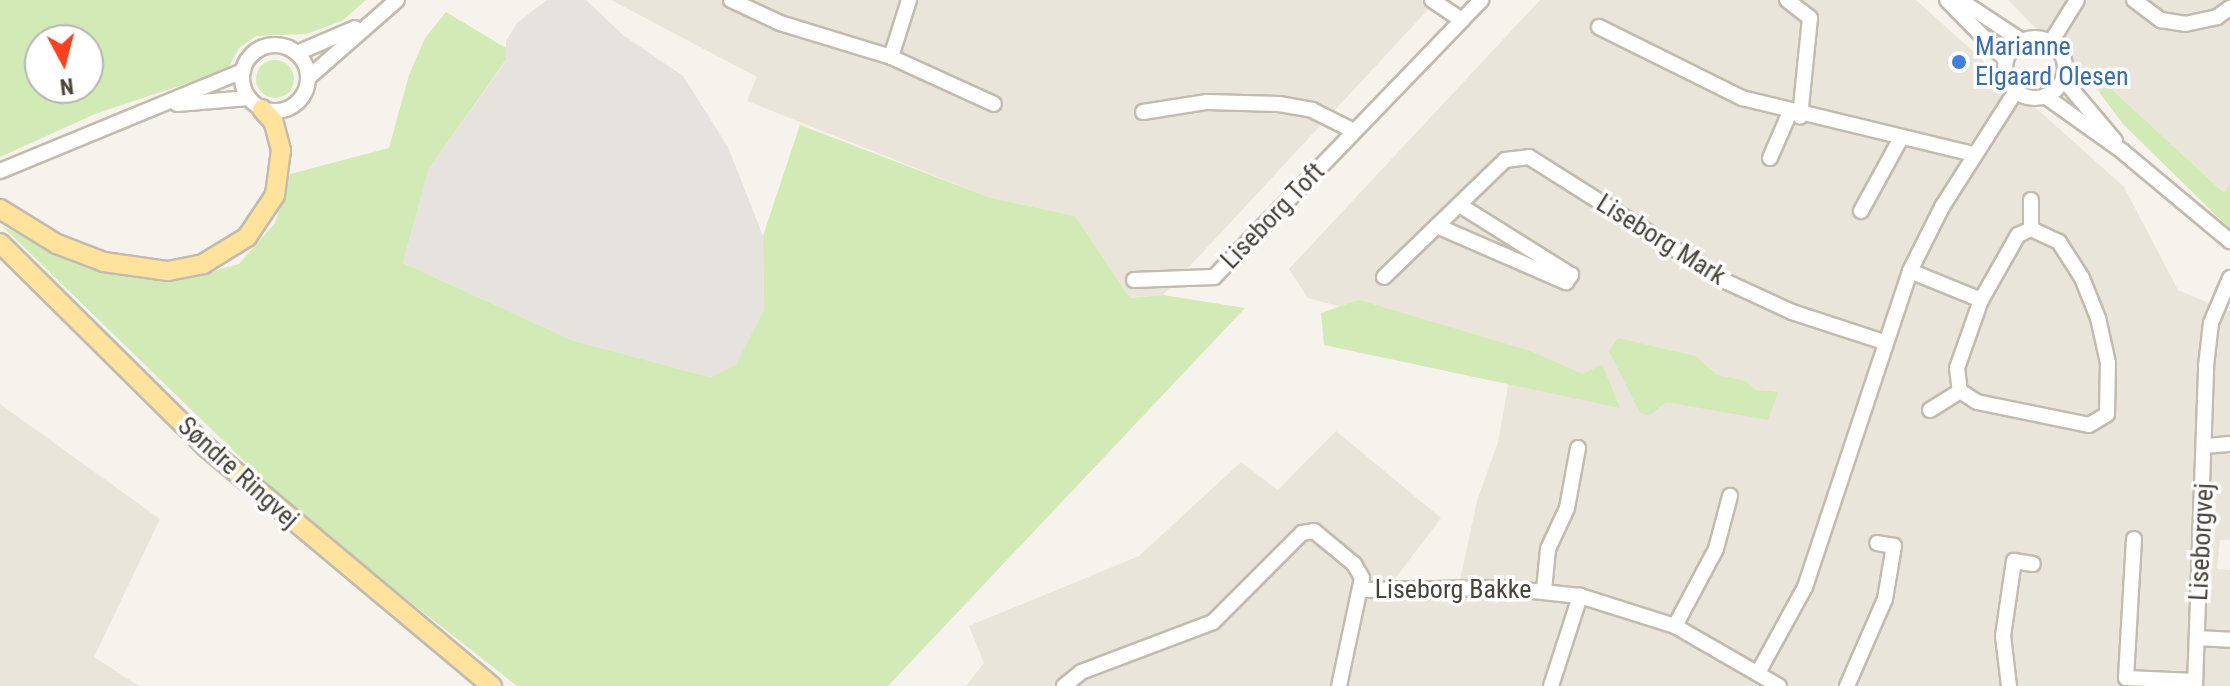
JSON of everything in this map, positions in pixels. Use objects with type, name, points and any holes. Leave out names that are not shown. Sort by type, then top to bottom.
[{"type":"main road","points":[[0,209],[57,244],[104,262],[168,271],[203,264],[247,237],[275,195],[281,150],[273,121],[255,103]]},
{"type":"main road","name":"Søndre Ringvej","points":[[0,243],[206,447],[492,686]]},
{"type":"street","points":[[157,108],[255,103],[284,110],[296,104],[308,78],[365,24],[397,0]]},
{"type":"street","points":[[731,0],[780,23],[891,57],[994,104]]},
{"type":"street","points":[[891,57],[909,0]]},
{"type":"street","points":[[1432,0],[1462,20]]},
{"type":"street","name":"Liseborg Toft","points":[[1134,280],[1214,277],[1481,0]]},
{"type":"street","points":[[1770,158],[1795,114],[1810,18],[1787,0]]},
{"type":"street","points":[[1947,0],[2006,60],[2007,77],[2016,91],[2045,96],[2122,151],[2230,241]]},
{"type":"street","points":[[1960,0],[2022,41],[2051,42]]},
{"type":"street","points":[[2051,42],[2077,0]]},
{"type":"street","points":[[2134,0],[2161,20],[2185,24],[2217,17],[2230,8]]},
{"type":"street","points":[[297,53],[365,24]]},
{"type":"street","points":[[1599,27],[1670,66],[1795,114],[1974,154]]},
{"type":"street","points":[[2006,60],[2022,41]]},
{"type":"street","points":[[2051,42],[2063,58],[2063,79],[2122,151]]},
{"type":"street","points":[[0,171],[243,71],[251,56],[265,47],[282,46],[297,53],[308,78]]},
{"type":"street","points":[[243,71],[255,103]]},
{"type":"street","points":[[2045,96],[2063,79]]},
{"type":"street","points":[[1759,671],[1805,587],[1910,271],[1974,154],[2016,91]]},
{"type":"street","points":[[1143,112],[1207,102],[1279,104],[1312,110],[1354,131]]},
{"type":"street","points":[[1861,211],[1901,138]]},
{"type":"street","name":"Liseborg Mark","points":[[1384,277],[1461,206],[1505,160],[1529,157],[1727,282],[1792,312],[1884,342]]},
{"type":"street","points":[[2031,200],[2031,229]]},
{"type":"street","points":[[1437,226],[1566,282],[1571,275],[1461,206]]},
{"type":"street","points":[[2031,229],[2059,242],[2082,278],[2108,363],[2107,414],[2089,425],[1977,402],[1960,391],[1957,368],[1981,300],[2010,244],[2031,229]]},
{"type":"street","points":[[1910,271],[1981,300]]},
{"type":"street","name":"Liseborgvej","points":[[2195,683],[2211,323],[2230,278]]},
{"type":"street","points":[[1930,410],[1960,391]]},
{"type":"street","name":"Liseborgvej","points":[[2206,446],[2230,444]]},
{"type":"street","name":"Liseborg Bakke","points":[[1544,590],[1548,549],[1567,508],[1578,448]]},
{"type":"street","points":[[1675,626],[1716,549],[1730,496]]},
{"type":"street","name":"Liseborg Bakke","points":[[1064,686],[1081,672],[1213,622],[1302,533],[1314,531],[1354,564],[1361,590],[1339,686]]},
{"type":"street","points":[[2134,539],[2126,678],[2195,683]]},
{"type":"street","points":[[1847,686],[1885,599],[1894,546],[1877,543]]},
{"type":"street","points":[[2009,686],[2003,636],[2014,561],[2033,564]]},
{"type":"street","name":"Liseborg Bakke","points":[[1361,590],[1544,590],[1580,596],[1675,626],[1759,671],[1779,686]]},
{"type":"street","points":[[1551,686],[1580,596]]},
{"type":"street","name":"Liseborgvej","points":[[2197,638],[2230,640]]},
{"type":"shaded area","points":[[547,0],[586,0],[623,35],[683,76],[728,147],[763,236],[764,310],[737,365],[710,377],[574,341],[403,263],[429,168],[506,61],[506,41],[517,23]]},
{"type":"shaded area","points":[[611,0],[1437,0],[1163,295],[1130,298],[1075,216],[991,198],[747,101],[757,77]]},
{"type":"shaded area","points":[[1540,0],[1916,0],[2124,187],[2178,290],[2230,312],[2230,540],[2220,540],[2217,569],[2230,570],[2230,686],[966,686],[984,663],[969,626],[1139,556],[1241,462],[1278,490],[1336,431],[1441,518],[1394,580],[1460,580],[1477,501],[1498,442],[1514,353],[1308,298],[1289,269]]},
{"type":"shaded area","points":[[2008,0],[2230,0],[2230,184],[2224,193],[2107,85],[2099,92]]},
{"type":"shaded area","points":[[0,404],[160,519],[94,657],[139,686],[0,686]]},
{"type":"green space","points":[[0,0],[366,0],[342,21],[306,34],[256,36],[239,48],[227,70],[95,114],[0,157]]},
{"type":"green space","points":[[446,12],[506,48],[506,60],[429,168],[403,263],[574,341],[710,377],[736,365],[764,310],[763,236],[800,125],[991,198],[1075,216],[1130,298],[1163,295],[1245,308],[888,686],[517,686],[303,518],[2,226],[72,260],[126,274],[184,279],[239,264],[275,223],[290,174],[389,148],[409,75],[425,38]]},
{"type":"green space","points":[[275,60],[288,66],[294,79],[288,92],[275,98],[262,92],[256,79],[262,66]]},
{"type":"green space","points":[[2107,85],[2224,193],[2230,184],[2230,229],[2123,124],[2099,92]]},
{"type":"green space","points":[[1359,300],[1530,351],[1583,374],[1602,364],[1620,408],[1324,345],[1321,313]]},
{"type":"green space","points":[[1618,338],[1695,356],[1717,375],[1746,381],[1755,390],[1778,392],[1768,420],[1666,402],[1650,415],[1640,413],[1609,351]]},
{"type":"place","name":"Marianne Elgaard Olesen","points":[[1959,62]]}]
